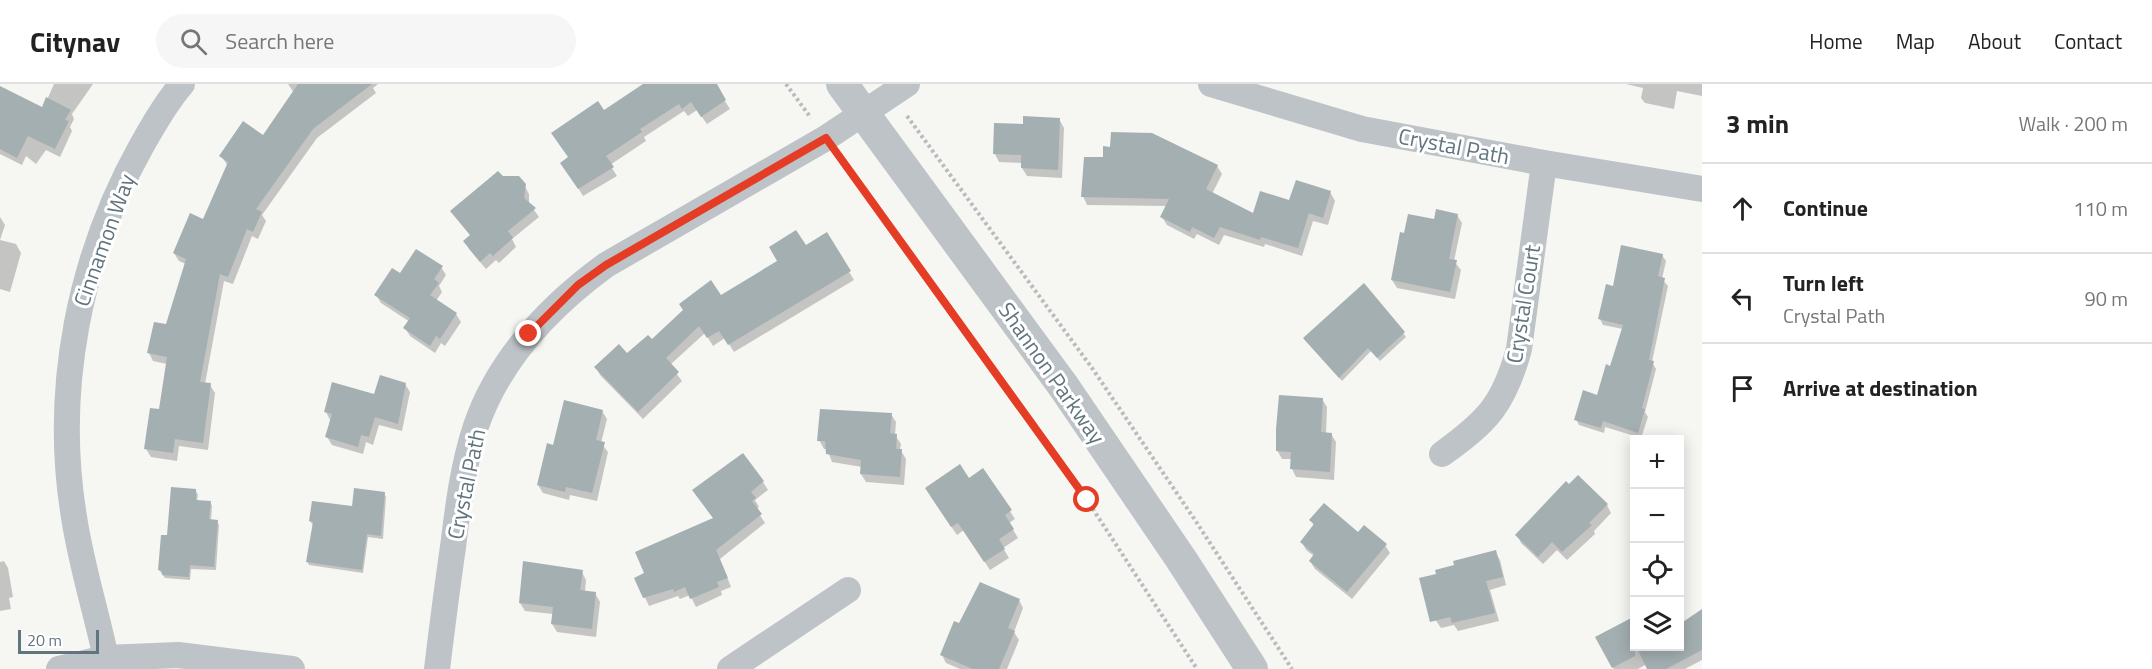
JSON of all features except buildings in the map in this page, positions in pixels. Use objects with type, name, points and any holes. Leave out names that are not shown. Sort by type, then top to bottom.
[{"type":"street","name":"Cinnamon Way","points":[[106,658],[74,517],[67,429],[68,390],[73,351],[79,310],[89,272],[116,196],[153,126],[182,84]]},
{"type":"street","name":"Shannon Parkway","points":[[842,84],[1064,387],[1181,559],[1252,669]]},
{"type":"street","name":"Crystal Path","points":[[437,669],[460,491],[467,457],[491,393],[529,334],[578,285],[606,265],[826,138],[907,84]]},
{"type":"street","name":"Crystal Path","points":[[1211,84],[1362,129],[1544,163],[1702,189]]},
{"type":"street","name":"Crystal Court","points":[[1442,454],[1470,435],[1488,418],[1502,397],[1513,372],[1519,349],[1544,163]]},
{"type":"street","points":[[730,669],[848,590]]},
{"type":"street","points":[[59,669],[106,658],[178,655],[292,669]]},
{"type":"path","points":[[786,84],[1087,500],[1197,669]]},
{"type":"route","points":[[529,334],[578,285],[606,265],[826,138],[1087,500]]}]
